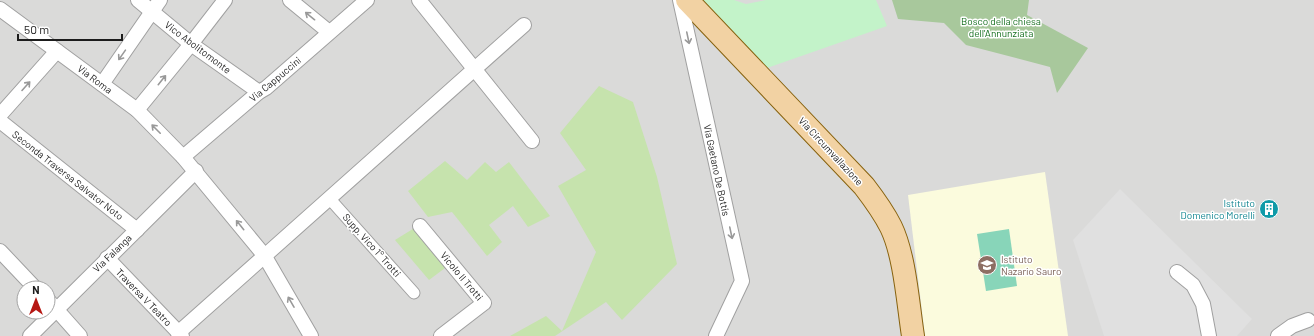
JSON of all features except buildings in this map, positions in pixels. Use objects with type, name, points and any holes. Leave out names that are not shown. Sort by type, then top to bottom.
[{"type":"main road","name":"Via Circumvallazione","points":[[687,0],[864,186],[878,204],[892,228],[901,257],[913,336]]},
{"type":"street","name":"Vico Abolitomonte","points":[[138,0],[156,6],[191,44],[259,92]]},
{"type":"street","points":[[137,110],[225,0]]},
{"type":"street","points":[[290,0],[330,32]]},
{"type":"street","name":"Via Cappuccini","points":[[183,156],[259,92],[266,88],[367,0]]},
{"type":"street","points":[[419,0],[532,142]]},
{"type":"street","name":"Via Gaetano De Bottis","points":[[680,0],[742,281],[716,336]]},
{"type":"street","points":[[102,84],[156,6]]},
{"type":"street","name":"Via Roma","points":[[0,9],[137,110],[183,156],[264,255],[306,334]]},
{"type":"street","points":[[180,334],[264,255],[524,25]]},
{"type":"street","points":[[0,115],[57,51]]},
{"type":"street","name":"Seconda Traversa Salvator Noto","points":[[0,121],[136,230]]},
{"type":"street","name":"Via Falanga","points":[[56,301],[107,258],[196,171]]},
{"type":"street","name":"Supp. Vico 1° Trotti","points":[[329,198],[414,293]]},
{"type":"street","name":"Vicolo II Trotti","points":[[420,226],[484,303],[441,336]]},
{"type":"street","points":[[0,251],[27,280]]},
{"type":"street","name":"Traversa V Teatro","points":[[107,258],[180,334]]},
{"type":"street","points":[[1177,272],[1193,285],[1203,304],[1209,336]]},
{"type":"street","points":[[56,309],[80,336]]},
{"type":"street","points":[[1278,336],[1292,326],[1311,316]]},
{"type":"street","points":[[1294,336],[1311,316]]},
{"type":"street","name":"Via Falanga","points":[[30,336],[41,320]]},
{"type":"shaded area","points":[[0,0],[1314,0],[1314,336],[0,336]]},
{"type":"shaded area","name":"Istituto Nazario Sauro","points":[[1045,172],[1068,336],[925,336],[908,195]]},
{"type":"shaded area","points":[[1120,189],[1252,319],[1237,336],[1104,336],[1073,240]]},
{"type":"green space","points":[[703,0],[734,0],[746,4],[766,0],[876,0],[887,26],[767,68]]},
{"type":"green space","name":"Bosco della chiesa dell'Annunziata","points":[[892,0],[1029,0],[1027,15],[1088,48],[1057,93],[1050,67],[966,45],[944,23],[898,19]]},
{"type":"green space","points":[[599,86],[633,102],[657,177],[677,264],[622,320],[606,302],[555,336],[510,336],[546,316],[562,331],[596,252],[558,186],[586,170],[560,133]]},
{"type":"green space","points":[[445,161],[467,180],[485,162],[496,172],[509,162],[550,216],[528,227],[513,206],[489,225],[502,242],[487,256],[452,212],[428,217],[408,191]]},
{"type":"green space","points":[[416,227],[449,265],[429,280],[395,240]]},
{"type":"green space","points":[[1009,229],[1017,286],[986,291],[977,234]]},
{"type":"place","name":"Istituto Domenico Morelli","points":[[1269,209]]},
{"type":"place","name":"Istituto Nazario Sauro","points":[[987,265]]}]
